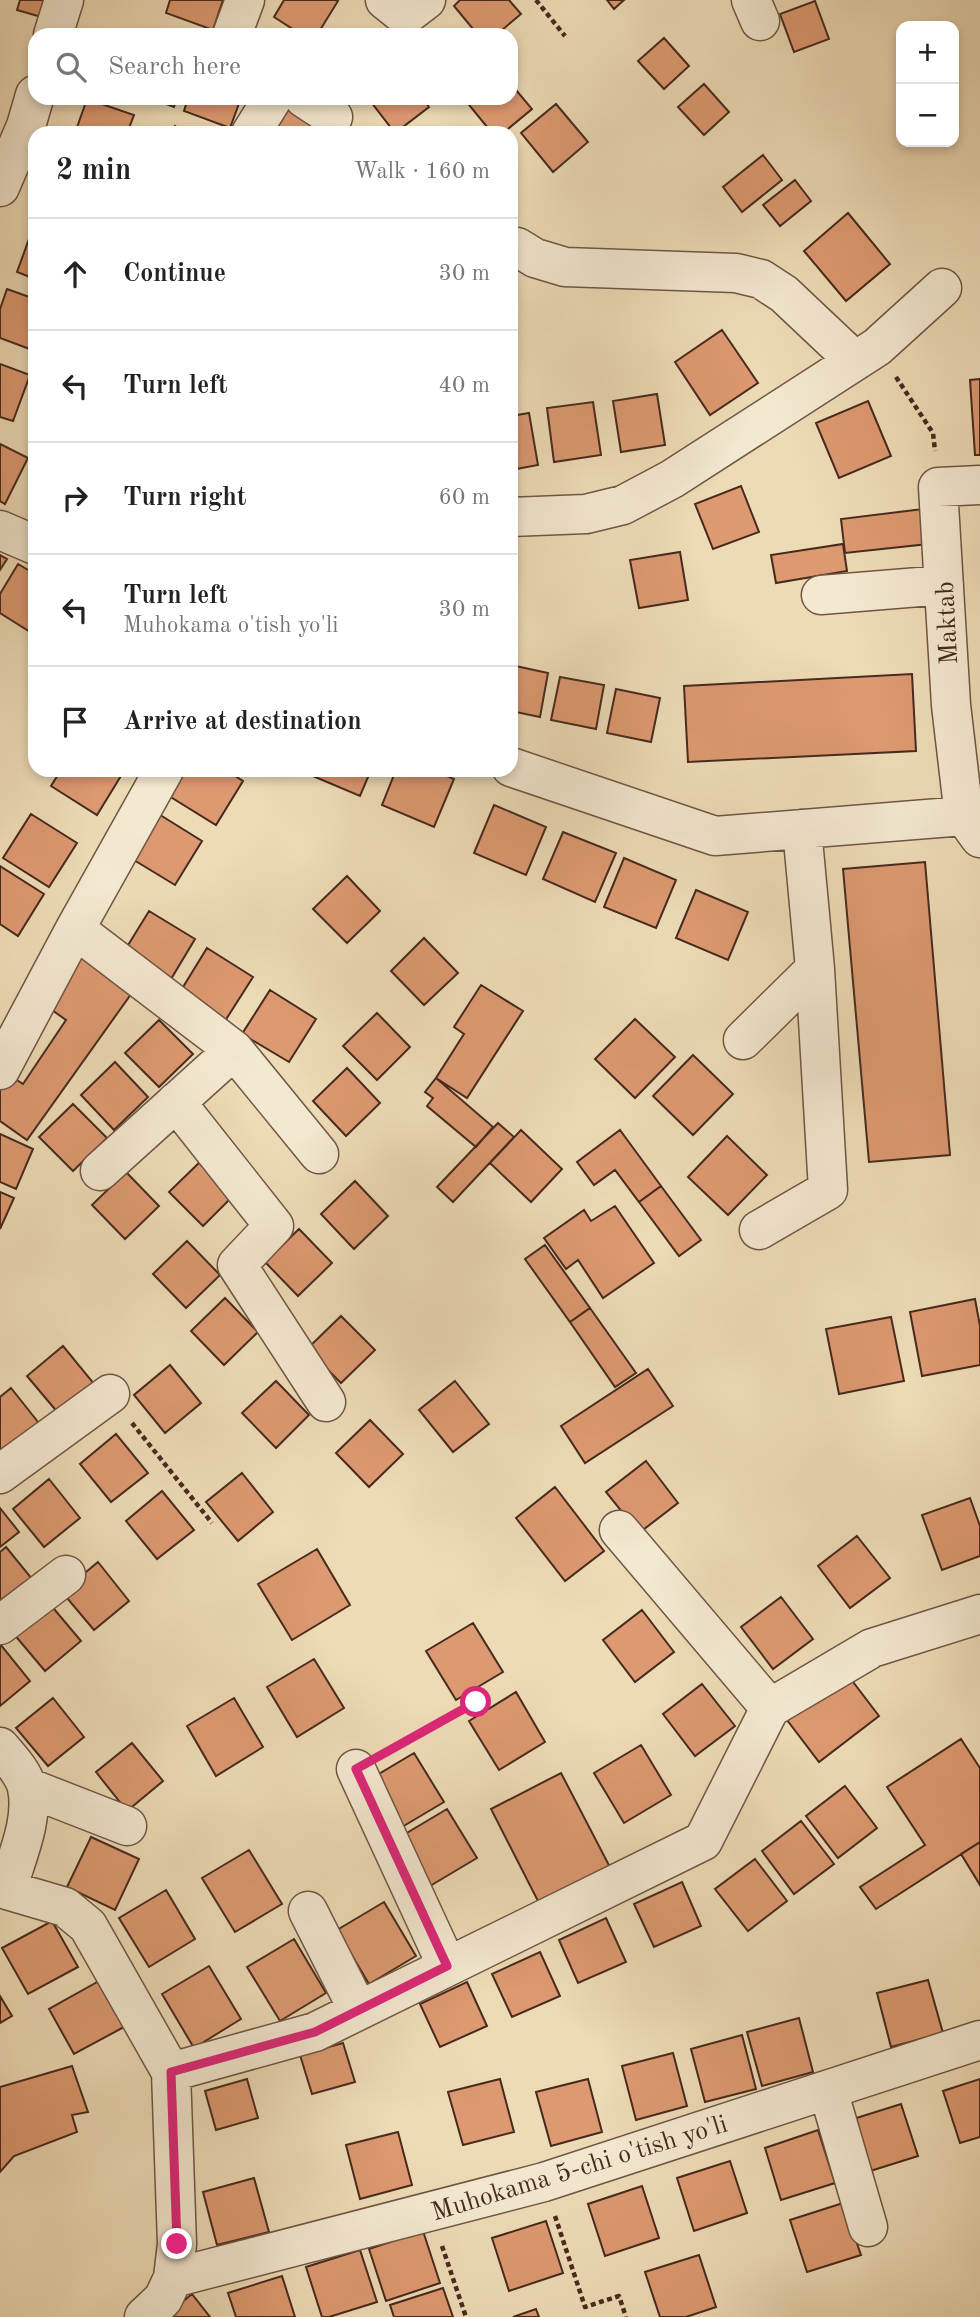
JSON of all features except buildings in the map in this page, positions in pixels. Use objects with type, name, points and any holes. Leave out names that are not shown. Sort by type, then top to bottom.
[{"type":"street","points":[[55,28],[64,0]]},
{"type":"street","points":[[235,28],[245,0]]},
{"type":"street","points":[[0,187],[32,105]]},
{"type":"street","points":[[255,126],[269,105]]},
{"type":"street","points":[[518,248],[535,258],[565,267],[736,273],[761,279],[866,354]]},
{"type":"street","points":[[518,517],[586,514],[623,505],[672,479],[866,354],[943,288]]},
{"type":"street","points":[[938,487],[980,485]]},
{"type":"street","name":"Maktab","points":[[938,487],[944,585],[965,705],[972,827]]},
{"type":"street","points":[[0,530],[28,542]]},
{"type":"street","points":[[821,595],[944,585]]},
{"type":"street","points":[[518,769],[715,836],[802,829],[972,827]]},
{"type":"street","points":[[0,1070],[160,777]]},
{"type":"street","points":[[760,1230],[828,1189],[815,969],[802,829]]},
{"type":"street","points":[[75,929],[234,1051],[319,1154]]},
{"type":"street","points":[[743,1040],[815,969]]},
{"type":"street","points":[[100,1171],[234,1051]]},
{"type":"street","points":[[176,1102],[274,1226],[237,1265],[326,1402]]},
{"type":"street","points":[[0,1474],[110,1394]]},
{"type":"street","points":[[619,1530],[770,1708]]},
{"type":"street","points":[[0,1625],[66,1575]]},
{"type":"street","points":[[171,2072],[315,2032],[703,1841],[770,1708],[873,1648],[980,1614]]},
{"type":"street","points":[[0,1747],[27,1787],[27,1820],[4,1891],[65,1907],[88,1926],[171,2072],[177,2244],[173,2278],[163,2299],[144,2317]]},
{"type":"street","points":[[356,1769],[447,1966]]},
{"type":"street","points":[[27,1787],[127,1826]]},
{"type":"street","points":[[308,1911],[358,2010]]},
{"type":"street","name":"Muhokama 5-chi o'tish yo'li","points":[[173,2278],[544,2182],[980,2040]]},
{"type":"street","points":[[828,2090],[868,2227]]},
{"type":"path","points":[[536,0],[565,36]]},
{"type":"path","points":[[866,354],[933,433],[938,487]]},
{"type":"path","points":[[110,1394],[212,1524]]},
{"type":"path","points":[[356,1769],[476,1702]]},
{"type":"path","points":[[544,2182],[585,2307],[619,2297],[626,2317]]},
{"type":"path","points":[[430,2212],[466,2317]]},
{"type":"route","points":[[177,2244],[171,2072],[315,2032],[447,1966],[356,1769],[476,1702]]}]
